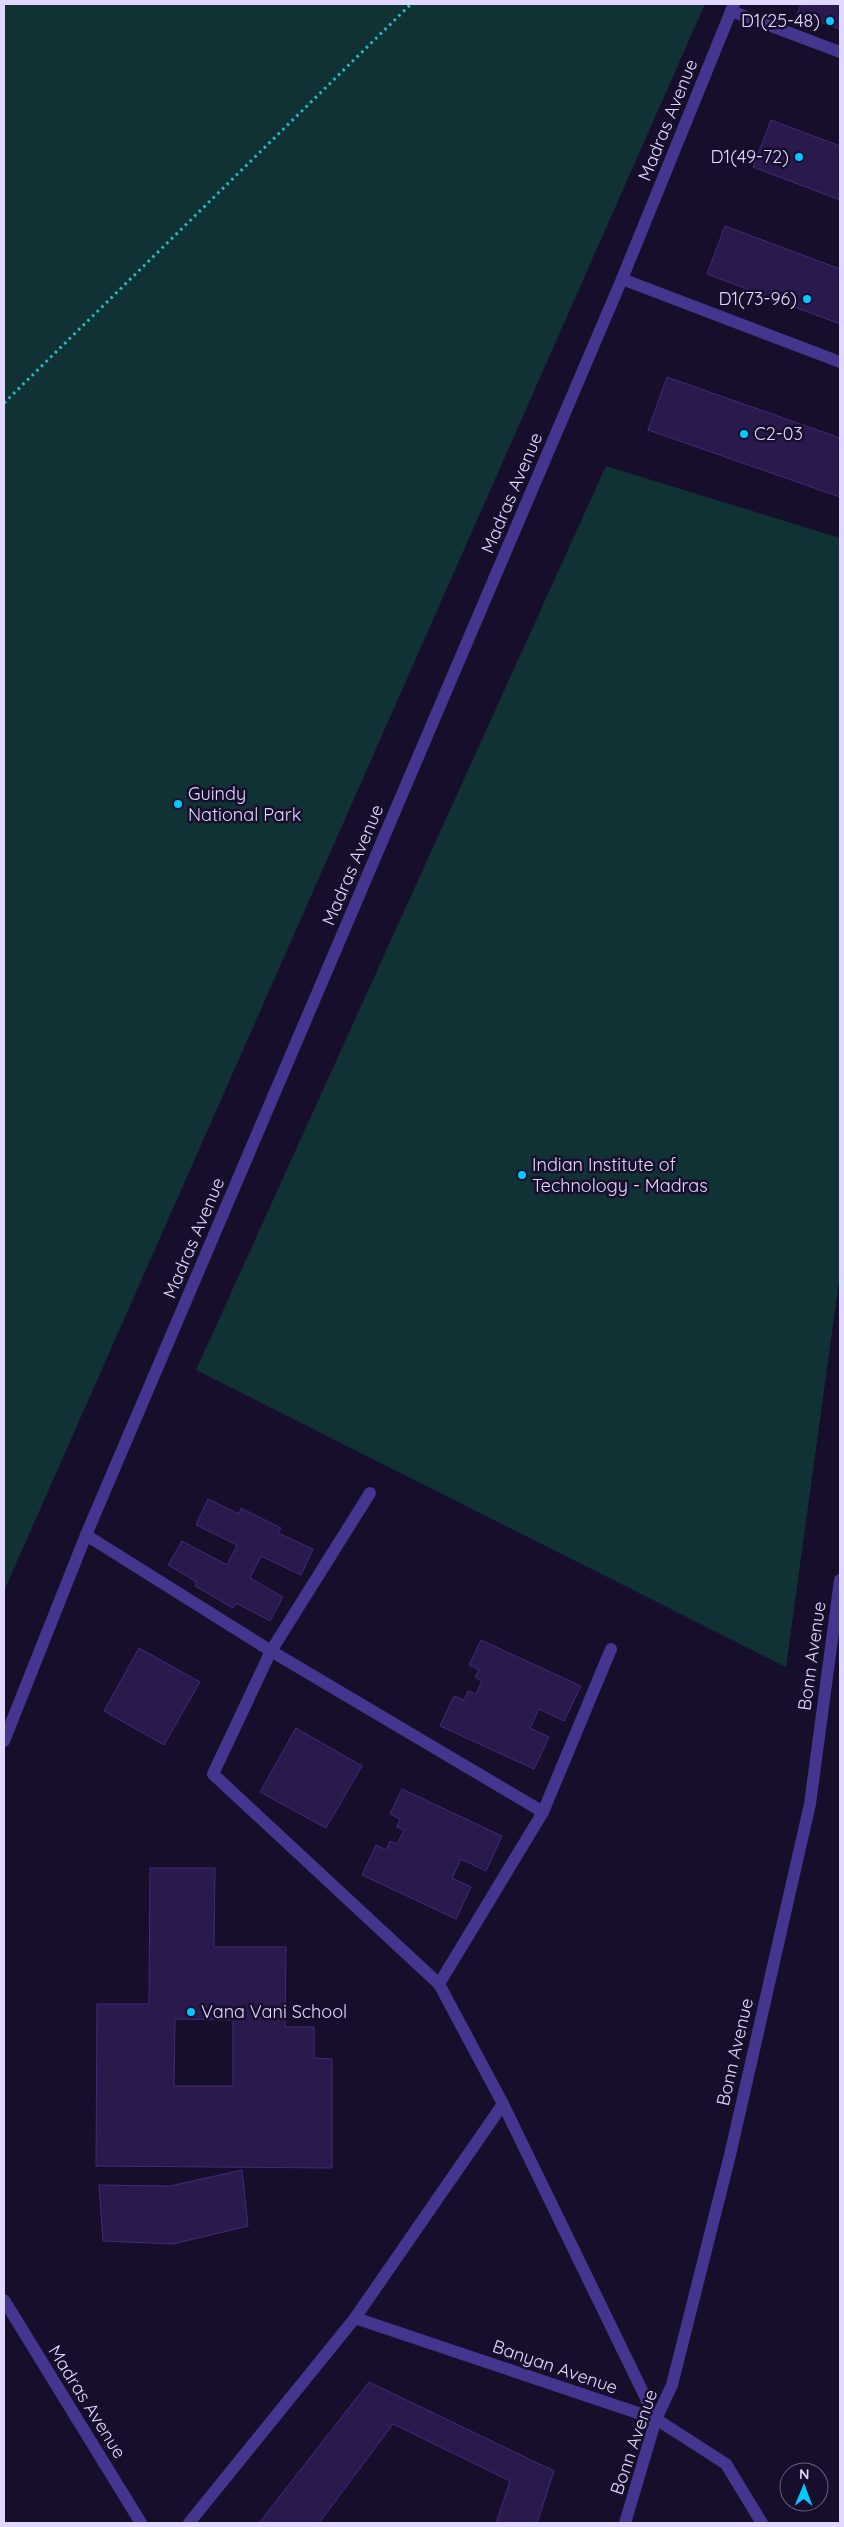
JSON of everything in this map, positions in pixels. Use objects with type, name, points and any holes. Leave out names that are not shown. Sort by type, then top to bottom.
[{"type":"lane","points":[[733,7],[840,52]]},
{"type":"lane","name":"Madras Avenue","points":[[4,1741],[86,1535],[622,280],[733,7]]},
{"type":"lane","points":[[622,280],[840,362]]},
{"type":"lane","points":[[370,1493],[271,1651],[213,1774],[439,1984],[503,2104],[656,2419]]},
{"type":"lane","points":[[86,1535],[271,1651],[543,1812]]},
{"type":"lane","name":"Bonn Avenue","points":[[625,2523],[656,2419],[672,2385],[728,2164],[810,1804],[840,1580]]},
{"type":"lane","points":[[439,1984],[543,1812],[611,1649]]},
{"type":"lane","points":[[189,2523],[356,2318],[503,2104]]},
{"type":"lane","name":"Madras Avenue","points":[[4,2300],[141,2523]]},
{"type":"lane","name":"Banyan Avenue","points":[[356,2318],[656,2419],[726,2464],[762,2523]]},
{"type":"path","points":[[4,403],[411,4]]},
{"type":"green space","name":"Guindy National Park","points":[[4,4],[705,4],[4,1591]]},
{"type":"green space","points":[[606,466],[840,538],[840,1274],[786,1667],[196,1370]]},
{"type":"building","name":"D1(25-48)","points":[[801,4],[840,4],[840,29],[797,14]]},
{"type":"building","name":"D1(49-72)","points":[[771,120],[840,146],[840,200],[753,167]]},
{"type":"building","name":"D1(73-96)","points":[[725,226],[840,269],[840,324],[707,274]]},
{"type":"building","name":"C2-03","points":[[667,377],[840,438],[840,497],[648,430]]},
{"type":"building","points":[[208,1499],[239,1514],[241,1508],[281,1528],[278,1533],[313,1549],[301,1575],[261,1556],[250,1578],[283,1597],[270,1621],[236,1603],[233,1608],[195,1586],[197,1582],[168,1565],[182,1541],[227,1565],[237,1545],[196,1525]]},
{"type":"building","points":[[481,1640],[581,1686],[564,1721],[539,1709],[530,1728],[549,1737],[534,1769],[440,1726],[454,1696],[464,1700],[468,1691],[476,1694],[482,1681],[475,1677],[479,1670],[469,1665]]},
{"type":"building","points":[[139,1648],[200,1682],[164,1745],[104,1711]]},
{"type":"building","points":[[296,1728],[362,1766],[326,1828],[260,1792]]},
{"type":"building","points":[[402,1789],[502,1836],[486,1871],[461,1859],[452,1878],[471,1887],[456,1919],[362,1875],[376,1845],[386,1850],[390,1841],[397,1844],[404,1830],[397,1827],[400,1819],[390,1814]]},
{"type":"building","name":"Vana Vani School","points":[[150,1868],[215,1868],[214,1947],[286,1947],[285,2027],[314,2027],[314,2058],[332,2059],[332,2168],[96,2166],[97,2004],[149,2004]],"holes":[[[175,2019],[233,2020],[233,2086],[174,2086]]]},
{"type":"building","points":[[242,2170],[248,2226],[173,2244],[103,2241],[99,2185],[170,2186]]},
{"type":"building","points":[[369,2382],[554,2471],[537,2523],[496,2523],[510,2481],[393,2424],[319,2523],[259,2523]]},
{"type":"place","name":"D1(25-48)","points":[[830,21]]},
{"type":"place","name":"D1(49-72)","points":[[799,157]]},
{"type":"place","name":"D1(73-96)","points":[[807,299]]},
{"type":"place","name":"C2-03","points":[[744,434]]},
{"type":"place","name":"Guindy National Park","points":[[178,804]]},
{"type":"place","name":"Indian Institute of Technology - Madras","points":[[522,1175]]},
{"type":"place","name":"Vana Vani School","points":[[191,2012]]}]
